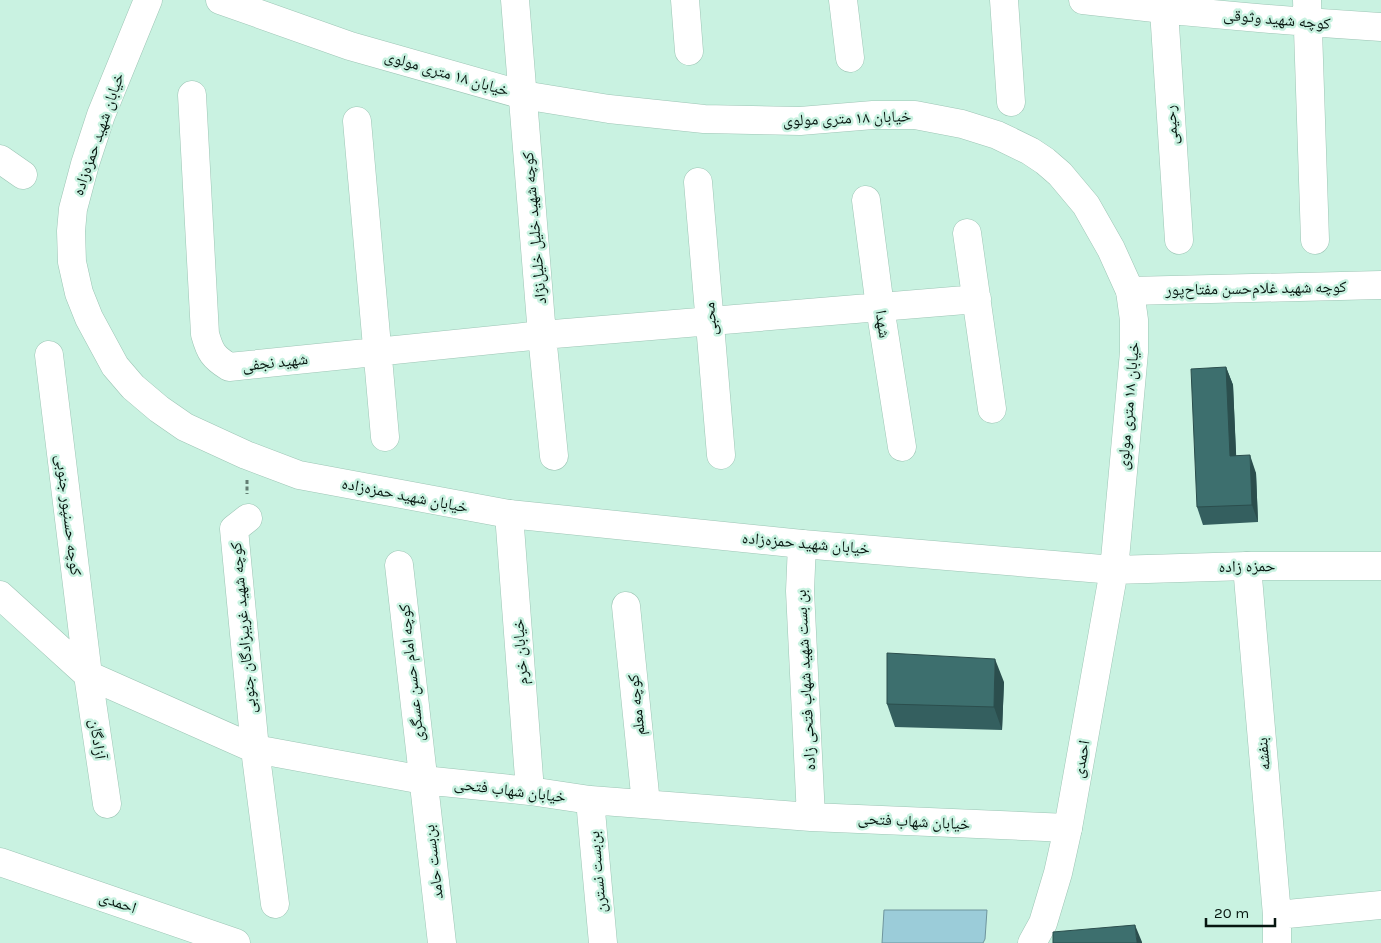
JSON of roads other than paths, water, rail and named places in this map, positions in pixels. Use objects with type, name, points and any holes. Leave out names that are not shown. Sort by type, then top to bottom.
[{"type":"street","name":"خیابان شهید حمزه‌زاده","points":[[148,0],[101,116],[85,164],[73,210],[71,231],[72,262],[79,293],[88,318],[115,366],[133,387],[159,409],[185,427],[246,455],[299,475],[509,514],[802,544],[1114,570]]},
{"type":"street","name":"خیابان ۱۸ متری مولوی","points":[[220,0],[350,46],[523,95],[609,109],[704,119],[800,121],[915,115],[962,124],[997,135],[1030,150],[1060,174],[1086,205],[1111,249],[1130,291],[1134,320],[1134,352],[1114,570]]},
{"type":"street","name":"کوچه شهید خلیل خلیل‌نژاد","points":[[515,0],[542,334],[554,456]]},
{"type":"street","points":[[685,0],[689,51]]},
{"type":"street","points":[[844,0],[850,58]]},
{"type":"street","points":[[1004,0],[1011,102]]},
{"type":"street","name":"کوچه شهید وثوقی","points":[[1083,0],[1159,6],[1308,11],[1381,27]]},
{"type":"street","name":"رحیمی","points":[[1159,6],[1179,240]]},
{"type":"street","points":[[1308,11],[1315,240]]},
{"type":"street","name":"شهید نجفی","points":[[192,95],[205,334],[209,348],[215,358],[229,367],[542,334],[977,299]]},
{"type":"street","points":[[356,121],[385,437]]},
{"type":"street","points":[[0,160],[23,175]]},
{"type":"street","name":"محبی","points":[[698,182],[721,455]]},
{"type":"street","name":"شهدا","points":[[866,200],[880,307],[902,447]]},
{"type":"street","points":[[967,233],[992,409]]},
{"type":"street","name":"کوچه شهید غلام‌حسن مفتاح‌پور","points":[[1130,291],[1381,285]]},
{"type":"street","name":"کوچه حسنپور جنوبی","points":[[49,355],[88,675]]},
{"type":"street","name":"خیابان خرم","points":[[509,514],[530,791]]},
{"type":"street","name":"کوچه شهید غریبزادگان جنوبی","points":[[248,518],[234,529],[255,749]]},
{"type":"street","name":"بن بست شهید شهاب فتحی زاده","points":[[802,544],[800,591],[812,817]]},
{"type":"street","name":"کوچه امام حسن عسگری","points":[[399,565],[423,780]]},
{"type":"street","name":"حمزه زاده","points":[[1114,570],[1247,566],[1381,566]]},
{"type":"street","name":"بنفشه","points":[[1247,566],[1277,915],[1277,943]]},
{"type":"street","name":"احمدی","points":[[1032,943],[1043,923],[1058,873],[1068,828],[1114,570]]},
{"type":"street","name":"خیابان شهاب فتحی","points":[[0,595],[88,675],[255,749],[423,780],[530,791],[590,800],[812,817],[1068,828]]},
{"type":"street","name":"کوچه معلم","points":[[626,606],[646,804]]},
{"type":"street","name":"آزادگان","points":[[88,675],[107,804]]},
{"type":"street","points":[[255,749],[275,904]]},
{"type":"street","name":"بن‌بست حامد","points":[[423,780],[442,943]]},
{"type":"street","name":"بن‌بست نسترن","points":[[590,800],[603,943]]},
{"type":"street","name":"احمدی","points":[[0,862],[236,943]]},
{"type":"street","points":[[1277,915],[1381,905]]},
{"type":"water","points":[[884,910],[987,910],[985,939],[983,943],[882,943]]}]
